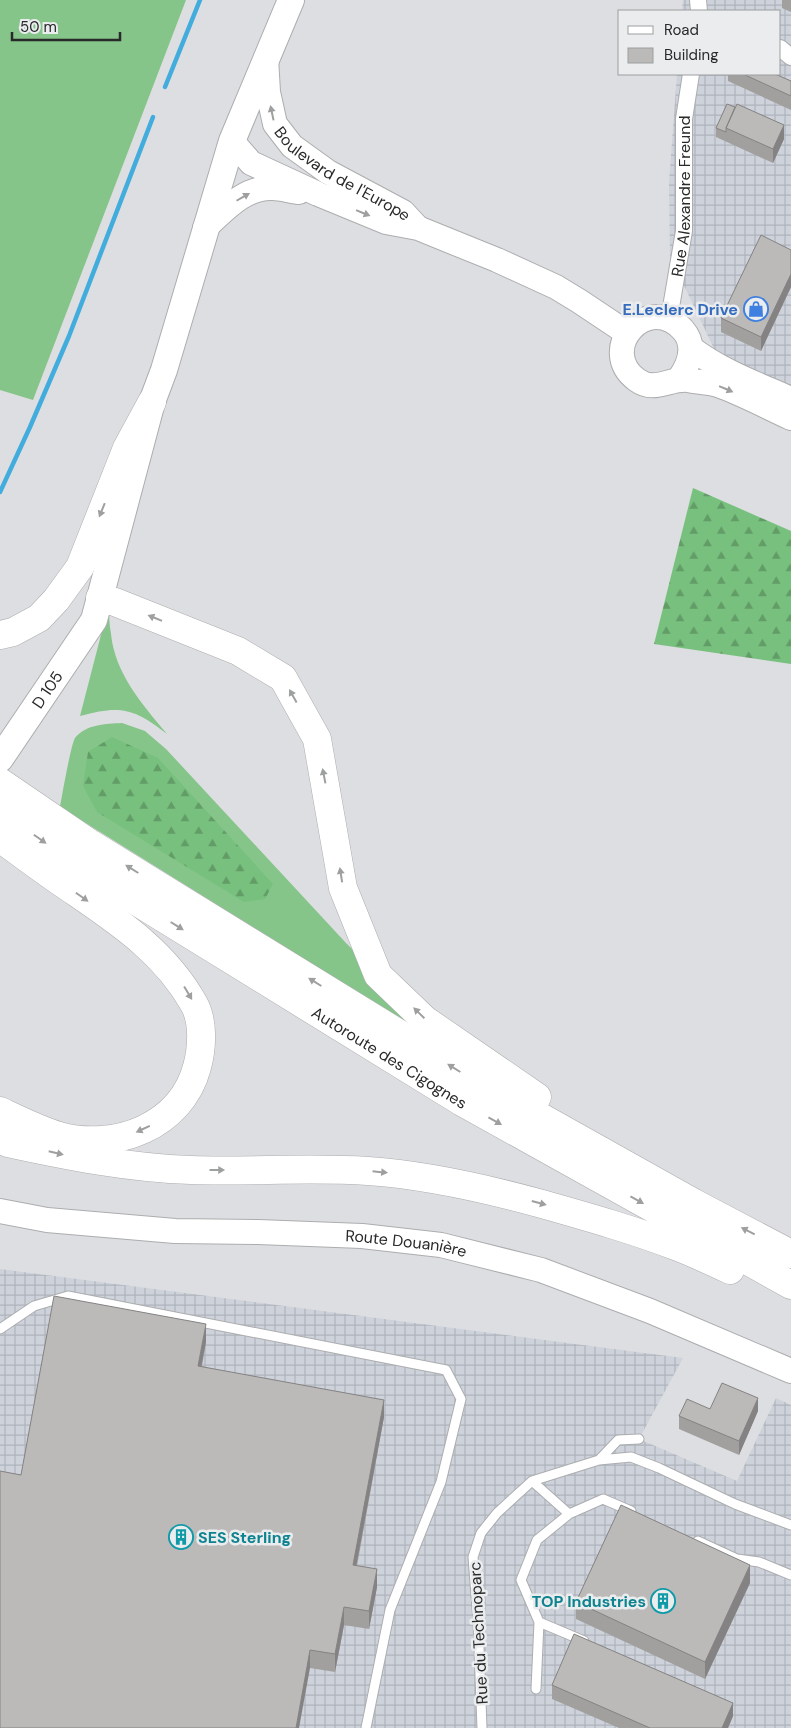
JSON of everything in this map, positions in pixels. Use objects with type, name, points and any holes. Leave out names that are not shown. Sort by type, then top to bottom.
[{"type":"highway","points":[[0,635],[13,632],[39,618],[56,600],[80,567],[127,448],[152,402]]},
{"type":"highway","points":[[97,609],[115,602],[238,651],[283,678],[316,739],[343,888],[378,974],[426,1020],[507,1077],[542,1100],[668,1172],[694,1203]]},
{"type":"highway","name":"Autoroute des Cigognes","points":[[0,782],[92,844],[462,1073],[694,1203],[791,1254]]},
{"type":"highway","name":"Autoroute des Cigognes","points":[[0,811],[79,866],[462,1102],[791,1285]]},
{"type":"highway","points":[[0,838],[118,921],[154,951],[180,980],[196,1007],[201,1026],[200,1055],[195,1074],[178,1105],[160,1121],[138,1132],[116,1138],[81,1140],[59,1136],[24,1123],[0,1111]]},
{"type":"highway","points":[[3,1142],[69,1156],[191,1170],[295,1168],[368,1171],[426,1177],[489,1190],[598,1220],[678,1247],[791,1296]]},
{"type":"main road","name":"D 105","points":[[2,756],[97,609],[152,402],[164,370],[232,141],[291,0]]},
{"type":"street","points":[[781,49],[791,57]]},
{"type":"street","name":"Boulevard de l'Europe","points":[[266,58],[268,92],[274,124],[292,146],[328,172],[403,212],[418,228]]},
{"type":"street","name":"Rue Alexandre Freund","points":[[669,319],[684,231],[684,119],[691,75]]},
{"type":"street","name":"Boulevard de l'Europe","points":[[232,141],[251,163],[318,194],[386,222],[418,228],[497,260],[556,287],[579,300],[627,333]]},
{"type":"street","name":"Boulevard de l'Europe","points":[[205,228],[236,200],[252,192],[270,188],[318,194]]},
{"type":"street","points":[[791,399],[707,361],[691,348],[684,331],[669,319],[659,317],[647,318],[636,324],[623,340],[622,354],[624,366],[638,381],[649,385],[661,386],[679,379],[718,386],[791,418]]},
{"type":"street","points":[[679,379],[688,366],[691,348]]},
{"type":"street","name":"Route Douanière","points":[[0,1211],[47,1220],[157,1230],[362,1236],[441,1246],[541,1270],[650,1311],[791,1371]]},
{"type":"lane","points":[[0,1329],[34,1306],[68,1296],[446,1370],[461,1399],[442,1482],[390,1610],[366,1728]]},
{"type":"lane","name":"Rue du Technoparc","points":[[599,1460],[618,1440],[639,1439]]},
{"type":"lane","name":"Rue du Technoparc","points":[[482,1728],[478,1621],[473,1557],[481,1533],[496,1513],[532,1482],[599,1460],[631,1457],[659,1468],[735,1504],[791,1525]]},
{"type":"lane","points":[[532,1482],[569,1514]]},
{"type":"lane","points":[[536,1688],[539,1622],[521,1580],[537,1540],[569,1514],[603,1499],[639,1515]]},
{"type":"lane","points":[[692,1539],[737,1559],[760,1562],[791,1575]]},
{"type":"lane","points":[[539,1622],[592,1645]]},
{"type":"shaded area","points":[[683,0],[791,0],[791,391],[717,355],[670,256],[669,183],[677,75],[781,75],[781,10],[682,10]]},
{"type":"shaded area","points":[[0,1269],[683,1358],[639,1439],[737,1481],[776,1398],[791,1405],[791,1728],[0,1728]]},
{"type":"green space","points":[[0,0],[186,0],[33,400],[0,390]]},
{"type":"green space","points":[[693,488],[791,531],[791,664],[654,644]]},
{"type":"green space","points":[[109,604],[110,630],[114,649],[124,676],[167,734],[145,719],[126,711],[106,711],[80,716]]},
{"type":"green space","points":[[122,723],[145,731],[166,749],[346,943],[417,1014],[479,1068],[60,807],[75,738],[90,727]]},
{"type":"green space","points":[[112,737],[158,758],[273,884],[265,899],[244,902],[97,812],[83,786],[88,752]]},
{"type":"building","points":[[745,75],[777,75],[791,81],[791,96]]},
{"type":"building","points":[[727,104],[735,107],[726,132],[716,128]]},
{"type":"building","points":[[737,104],[784,125],[773,149],[726,128]]},
{"type":"building","name":"E.Leclerc Drive","points":[[761,235],[791,250],[791,274],[761,337],[721,318]]},
{"type":"building","name":"SES Sterling","points":[[54,1296],[206,1324],[198,1366],[384,1400],[353,1565],[377,1569],[369,1611],[344,1607],[335,1654],[310,1650],[296,1728],[0,1728],[0,1471],[21,1475]]},
{"type":"building","points":[[722,1383],[758,1398],[739,1441],[679,1416],[687,1399],[710,1409]]},
{"type":"building","name":"TOP Industries","points":[[621,1505],[750,1565],[705,1662],[576,1602]]},
{"type":"building","points":[[574,1634],[733,1703],[722,1728],[650,1728],[552,1685]]},
{"type":"waterway","points":[[165,87],[200,0]]},
{"type":"waterway","points":[[0,492],[69,336],[153,117]]},
{"type":"place","name":"E.Leclerc Drive","points":[[756,309]]},
{"type":"place","name":"SES Sterling","points":[[181,1537]]},
{"type":"place","name":"TOP Industries","points":[[663,1601]]}]
